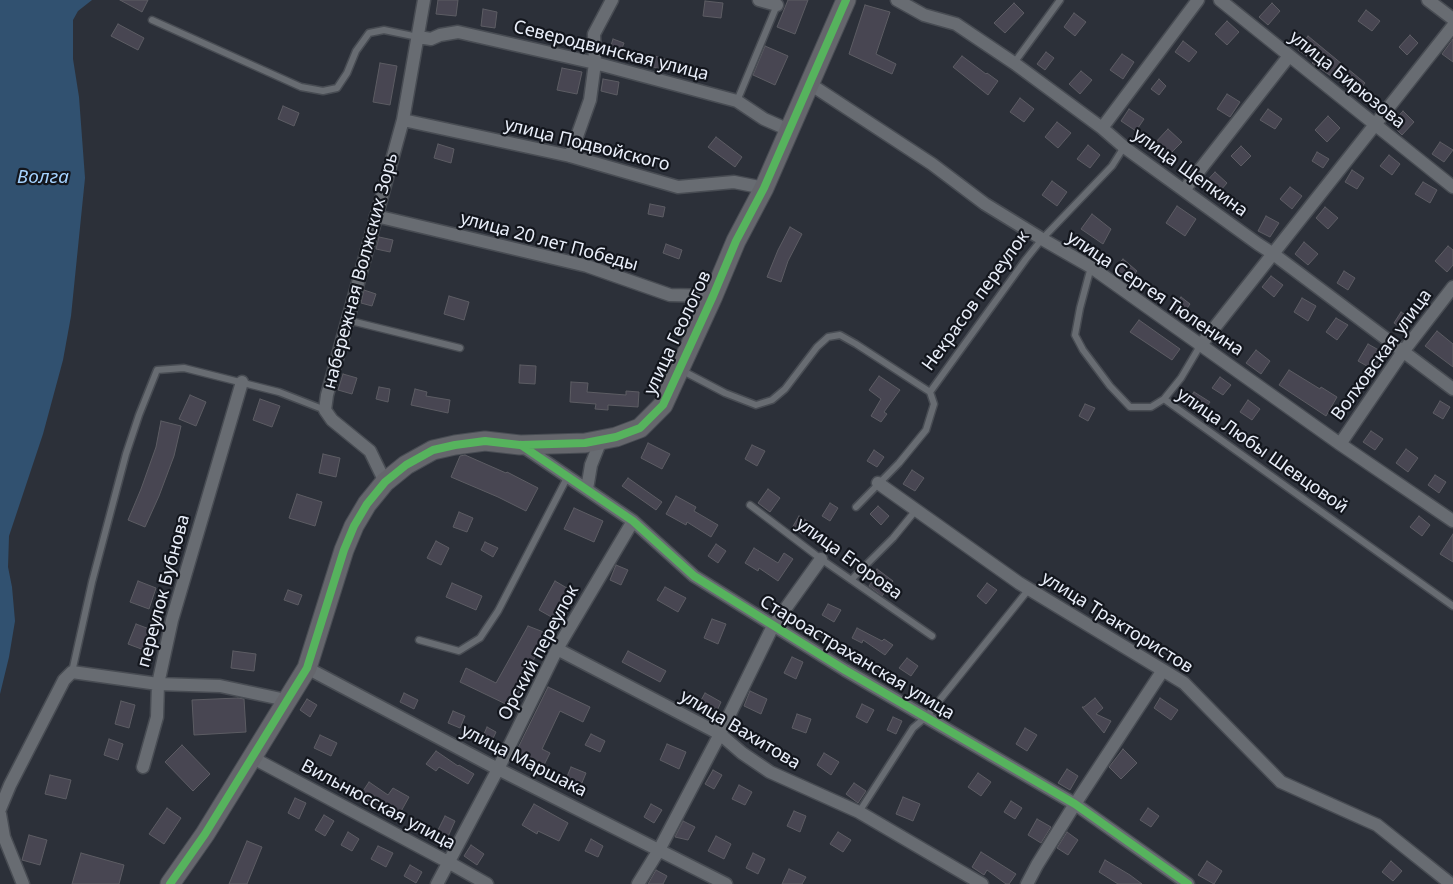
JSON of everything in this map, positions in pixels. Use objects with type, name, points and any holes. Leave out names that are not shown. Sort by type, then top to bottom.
[{"type":"street","name":"набережная Волжских Зорь","points":[[385,482],[370,451],[332,420],[325,410],[326,395],[403,120],[424,0]]},
{"type":"street","points":[[570,156],[590,100],[595,63],[594,34],[612,0]]},
{"type":"street","points":[[759,0],[778,2]]},
{"type":"street","name":"улица Геологов","points":[[385,482],[406,465],[433,450],[455,445],[484,441],[520,445],[585,443],[616,437],[640,428],[663,405],[736,241],[764,188],[846,0]]},
{"type":"street","name":"улица Щепкина","points":[[897,0],[924,14],[956,24],[1014,63],[1102,128],[1124,147],[1272,253],[1453,390]]},
{"type":"street","points":[[1102,128],[1198,0]]},
{"type":"street","name":"улица Бирюзова","points":[[1220,0],[1453,187]]},
{"type":"street","points":[[1428,0],[1453,19]]},
{"type":"street","points":[[1200,346],[1453,26]]},
{"type":"street","name":"Северодвинская улица","points":[[418,37],[431,39],[440,35],[458,32],[595,63],[737,101],[764,119],[789,130]]},
{"type":"street","points":[[1184,190],[1288,56]]},
{"type":"street","name":"улица Сергея Тюленина","points":[[810,84],[932,164],[985,204],[1090,267],[1340,444],[1453,521]]},
{"type":"street","name":"улица Подвойского","points":[[403,120],[570,156],[678,187],[734,182],[764,188]]},
{"type":"street","name":"улица 20 лет Победы","points":[[376,216],[587,266],[670,295],[713,296]]},
{"type":"street","name":"Волховская улица","points":[[1340,444],[1402,353],[1453,287]]},
{"type":"street","name":"переулок Бубнова","points":[[242,382],[172,620],[158,684],[220,686],[286,700]]},
{"type":"street","points":[[587,489],[591,465],[601,440]]},
{"type":"street","name":"Староастраханская улица","points":[[520,445],[632,521],[694,576],[926,718],[1075,804],[1188,884]]},
{"type":"street","points":[[170,884],[205,834],[307,668],[344,550],[354,526],[367,504],[385,482]]},
{"type":"street","name":"улица Трактористов","points":[[878,484],[1029,590],[1184,683],[1281,782],[1377,825],[1451,884]]},
{"type":"street","name":"Орский переулок","points":[[437,884],[498,769],[557,649],[632,521]]},
{"type":"street","points":[[638,884],[659,850],[720,734],[773,626],[821,559]]},
{"type":"street","name":"улица Вахитова","points":[[557,649],[720,734],[742,754],[770,772],[859,812],[982,884]]},
{"type":"street","name":"улица Маршака","points":[[307,668],[498,769],[726,884]]},
{"type":"street","points":[[1027,884],[1075,804],[1163,670]]},
{"type":"street","points":[[0,809],[10,785],[64,680],[72,672],[158,684],[158,717],[143,766]]},
{"type":"street","name":"Вильнюсская улица","points":[[253,758],[487,884]]},
{"type":"street","points":[[0,814],[4,837],[23,884]]},
{"type":"lane","points":[[1014,63],[1060,0]]},
{"type":"lane","points":[[737,101],[778,2]]},
{"type":"lane","points":[[152,20],[301,87],[323,91],[337,88],[347,73],[356,51],[369,33],[384,30],[418,37]]},
{"type":"lane","name":"Некрасов переулок","points":[[856,507],[926,430],[934,404],[930,392],[1042,239],[1112,166],[1124,147]]},
{"type":"lane","name":"улица Любы Шевцовой","points":[[1090,267],[1075,335],[1083,350],[1110,386],[1130,406],[1151,407],[1164,399],[1453,606]]},
{"type":"lane","points":[[347,320],[460,348]]},
{"type":"lane","points":[[680,369],[725,393],[756,405],[772,400],[785,389],[817,347],[828,337],[840,335],[930,392]]},
{"type":"lane","points":[[1164,399],[1181,378],[1200,346]]},
{"type":"lane","points":[[72,672],[92,582],[126,454],[157,370],[184,368],[279,392],[325,410]]},
{"type":"lane","points":[[419,640],[459,651],[480,638],[498,611],[568,476]]},
{"type":"lane","name":"улица Егорова","points":[[750,504],[821,559],[932,636]]},
{"type":"lane","points":[[851,580],[893,538],[916,510]]},
{"type":"lane","points":[[859,812],[913,728],[926,718],[1029,590]]},
{"type":"water","name":"Волга","points":[[0,0],[92,0],[78,11],[73,20],[73,59],[79,97],[85,178],[71,316],[63,360],[43,434],[9,536],[8,567],[15,621],[0,694]]},
{"type":"building","points":[[120,0],[148,0],[142,12]]},
{"type":"building","points":[[438,0],[458,0],[456,16],[436,14]]},
{"type":"building","points":[[788,0],[808,0],[795,34],[777,27]]},
{"type":"building","points":[[705,1],[723,3],[721,18],[703,16]]},
{"type":"building","points":[[1014,3],[1024,13],[1005,33],[994,23]]},
{"type":"building","points":[[1272,3],[1280,11],[1268,25],[1259,17]]},
{"type":"building","points":[[865,5],[890,12],[876,54],[896,64],[892,74],[849,54]]},
{"type":"building","points":[[483,9],[497,12],[495,28],[481,26]]},
{"type":"building","points":[[1366,10],[1380,21],[1372,31],[1358,21]]},
{"type":"building","points":[[1074,13],[1086,22],[1075,36],[1064,27]]},
{"type":"building","points":[[1227,21],[1239,32],[1227,45],[1215,34]]},
{"type":"building","points":[[118,24],[144,38],[138,50],[111,36]]},
{"type":"building","points":[[1410,35],[1418,43],[1407,55],[1399,47]]},
{"type":"building","points":[[1308,36],[1365,83],[1355,95],[1332,75],[1312,63],[1314,61],[1298,50]]},
{"type":"building","points":[[613,39],[624,43],[619,56],[609,52]]},
{"type":"building","points":[[1453,39],[1453,62],[1442,54]]},
{"type":"building","points":[[1183,41],[1197,52],[1189,62],[1175,52]]},
{"type":"building","points":[[765,46],[788,56],[775,85],[753,75]]},
{"type":"building","points":[[1046,52],[1054,58],[1045,70],[1037,64]]},
{"type":"building","points":[[648,54],[671,61],[668,72],[645,64]]},
{"type":"building","points":[[1122,54],[1134,62],[1123,79],[1110,70]]},
{"type":"building","points":[[962,56],[998,81],[988,95],[953,67]]},
{"type":"building","points":[[380,63],[397,66],[390,105],[373,102]]},
{"type":"building","points":[[562,68],[582,72],[577,94],[557,90]]},
{"type":"building","points":[[1081,71],[1092,80],[1080,94],[1069,84]]},
{"type":"building","points":[[603,79],[619,82],[617,95],[601,91]]},
{"type":"building","points":[[1159,79],[1166,86],[1159,95],[1151,89]]},
{"type":"building","points":[[1227,94],[1240,102],[1230,117],[1217,109]]},
{"type":"building","points":[[1020,98],[1034,109],[1024,122],[1010,112]]},
{"type":"building","points":[[283,106],[299,113],[294,126],[278,119]]},
{"type":"building","points":[[1129,109],[1144,119],[1136,131],[1121,121]]},
{"type":"building","points":[[1268,109],[1282,119],[1275,129],[1260,120]]},
{"type":"building","points":[[1403,111],[1414,122],[1402,135],[1391,124]]},
{"type":"building","points":[[1328,116],[1340,128],[1327,142],[1315,130]]},
{"type":"building","points":[[1057,122],[1071,133],[1058,148],[1045,137]]},
{"type":"building","points":[[1168,129],[1182,142],[1166,158],[1153,145]]},
{"type":"building","points":[[716,137],[742,157],[735,167],[708,147]]},
{"type":"building","points":[[1440,142],[1453,150],[1444,162],[1432,154]]},
{"type":"building","points":[[438,144],[454,149],[451,163],[434,158]]},
{"type":"building","points":[[1088,145],[1100,155],[1090,168],[1077,159]]},
{"type":"building","points":[[1241,146],[1251,156],[1241,166],[1231,156]]},
{"type":"building","points":[[1317,152],[1329,159],[1323,168],[1312,161]]},
{"type":"building","points":[[1389,155],[1400,164],[1392,175],[1380,166]]},
{"type":"building","points":[[1352,170],[1364,178],[1357,189],[1345,182]]},
{"type":"building","points":[[1215,172],[1227,183],[1215,197],[1202,186]]},
{"type":"building","points":[[1052,181],[1067,192],[1057,206],[1042,195]]},
{"type":"building","points":[[1423,182],[1437,190],[1430,203],[1415,194]]},
{"type":"building","points":[[1290,187],[1302,196],[1292,209],[1280,199]]},
{"type":"building","points":[[650,204],[665,207],[663,217],[648,214]]},
{"type":"building","points":[[1177,206],[1196,219],[1185,236],[1166,223]]},
{"type":"building","points":[[1325,207],[1338,218],[1328,229],[1316,218]]},
{"type":"building","points":[[1092,214],[1111,229],[1103,244],[1081,229]]},
{"type":"building","points":[[1266,216],[1279,223],[1270,237],[1258,231]]},
{"type":"building","points":[[790,227],[802,234],[788,261],[781,282],[767,277]]},
{"type":"building","points":[[379,237],[393,240],[390,252],[376,249]]},
{"type":"building","points":[[1304,242],[1318,254],[1308,265],[1295,254]]},
{"type":"building","points":[[666,244],[682,250],[679,259],[663,253]]},
{"type":"building","points":[[1448,246],[1453,250],[1453,265],[1447,272],[1435,261]]},
{"type":"building","points":[[1123,259],[1137,271],[1128,282],[1114,269]]},
{"type":"building","points":[[1344,271],[1355,278],[1348,290],[1337,283]]},
{"type":"building","points":[[1271,276],[1283,285],[1274,297],[1262,287]]},
{"type":"building","points":[[364,290],[376,294],[372,306],[361,303]]},
{"type":"building","points":[[449,296],[469,302],[464,320],[444,314]]},
{"type":"building","points":[[1181,297],[1190,304],[1183,314],[1174,306]]},
{"type":"building","points":[[1302,298],[1316,306],[1308,321],[1294,312]]},
{"type":"building","points":[[1401,312],[1413,320],[1406,331],[1394,323]]},
{"type":"building","points":[[1336,318],[1348,325],[1337,340],[1326,332]]},
{"type":"building","points":[[1139,320],[1180,349],[1172,360],[1130,332]]},
{"type":"building","points":[[1437,331],[1453,344],[1453,367],[1425,346]]},
{"type":"building","points":[[1368,344],[1384,353],[1374,370],[1358,361]]},
{"type":"building","points":[[1256,350],[1270,361],[1261,374],[1246,363]]},
{"type":"building","points":[[520,365],[536,366],[535,384],[519,383]]},
{"type":"building","points":[[1289,370],[1337,397],[1326,416],[1279,385]]},
{"type":"building","points":[[343,374],[357,378],[352,394],[338,390]]},
{"type":"building","points":[[879,376],[900,390],[884,412],[887,414],[881,422],[871,416],[881,399],[869,390]]},
{"type":"building","points":[[1220,377],[1231,385],[1223,395],[1212,388]]},
{"type":"building","points":[[571,382],[588,383],[587,392],[626,395],[626,391],[639,392],[638,407],[608,405],[608,410],[595,409],[596,404],[570,402]]},
{"type":"building","points":[[379,387],[390,389],[388,402],[376,399]]},
{"type":"building","points":[[415,389],[427,392],[426,396],[450,400],[448,413],[411,405]]},
{"type":"building","points":[[1194,392],[1210,402],[1201,414],[1186,404]]},
{"type":"building","points":[[190,395],[206,402],[196,426],[179,419]]},
{"type":"building","points":[[260,399],[280,406],[272,427],[253,420]]},
{"type":"building","points":[[1248,400],[1260,409],[1252,420],[1240,412]]},
{"type":"building","points":[[1440,401],[1450,407],[1443,419],[1433,413]]},
{"type":"building","points":[[1085,404],[1095,408],[1088,421],[1079,416]]},
{"type":"building","points":[[161,421],[181,426],[174,456],[145,527],[128,520],[156,447]]},
{"type":"building","points":[[1371,431],[1383,439],[1375,450],[1363,442]]},
{"type":"building","points":[[648,443],[670,454],[662,469],[641,458]]},
{"type":"building","points":[[752,445],[765,451],[757,466],[745,459]]},
{"type":"building","points":[[1406,449],[1418,458],[1408,472],[1396,463]]},
{"type":"building","points":[[874,450],[884,457],[877,467],[867,461]]},
{"type":"building","points":[[323,454],[340,458],[336,477],[319,473]]},
{"type":"building","points":[[465,455],[507,472],[538,488],[526,511],[451,477],[460,456]]},
{"type":"building","points":[[912,470],[924,478],[915,491],[903,484]]},
{"type":"building","points":[[1435,475],[1446,482],[1439,493],[1428,485]]},
{"type":"building","points":[[628,478],[662,502],[656,510],[622,486]]},
{"type":"building","points":[[768,489],[780,498],[770,512],[758,503]]},
{"type":"building","points":[[297,494],[322,502],[315,526],[289,518]]},
{"type":"building","points":[[676,496],[696,507],[694,511],[718,525],[711,537],[687,522],[686,525],[666,514]]},
{"type":"building","points":[[830,503],[838,508],[830,521],[822,516]]},
{"type":"building","points":[[878,506],[889,516],[881,525],[870,514]]},
{"type":"building","points":[[574,508],[603,521],[594,542],[564,529]]},
{"type":"building","points":[[459,512],[473,518],[467,532],[453,527]]},
{"type":"building","points":[[799,516],[809,522],[802,534],[792,528]]},
{"type":"building","points":[[1419,516],[1430,525],[1422,536],[1410,527]]},
{"type":"building","points":[[1453,534],[1453,562],[1440,554]]},
{"type":"building","points":[[436,541],[449,548],[441,565],[427,558]]},
{"type":"building","points":[[485,542],[498,548],[493,557],[481,550]]},
{"type":"building","points":[[716,544],[726,551],[718,563],[708,556]]},
{"type":"building","points":[[754,548],[778,563],[784,553],[793,559],[778,581],[759,568],[758,571],[745,563]]},
{"type":"building","points":[[616,565],[628,570],[621,585],[610,580]]},
{"type":"building","points":[[877,569],[893,581],[882,596],[869,586],[873,580],[870,578]]},
{"type":"building","points":[[138,581],[156,588],[149,609],[130,602]]},
{"type":"building","points":[[555,581],[572,591],[555,619],[539,610]]},
{"type":"building","points":[[452,583],[482,596],[476,610],[446,597]]},
{"type":"building","points":[[987,583],[997,590],[986,604],[977,596]]},
{"type":"building","points":[[665,587],[686,598],[678,612],[657,600]]},
{"type":"building","points":[[288,590],[302,595],[298,605],[284,600]]},
{"type":"building","points":[[828,604],[841,610],[834,622],[822,615]]},
{"type":"building","points":[[712,619],[726,624],[718,644],[704,638]]},
{"type":"building","points":[[136,624],[152,630],[144,650],[128,644]]},
{"type":"building","points":[[528,626],[546,633],[512,707],[460,682],[466,668],[496,683]]},
{"type":"building","points":[[857,628],[882,641],[884,639],[893,645],[885,655],[863,640],[862,643],[852,638]]},
{"type":"building","points":[[233,651],[256,654],[254,671],[231,668]]},
{"type":"building","points":[[628,651],[666,671],[660,682],[622,662]]},
{"type":"building","points":[[792,657],[803,662],[796,679],[784,673]]},
{"type":"building","points":[[907,658],[918,666],[911,676],[899,668]]},
{"type":"building","points":[[548,687],[590,707],[583,722],[560,711],[542,749],[550,753],[542,769],[514,756]]},
{"type":"building","points":[[750,691],[767,699],[761,714],[744,706]]},
{"type":"building","points":[[404,693],[418,700],[414,709],[400,702]]},
{"type":"building","points":[[705,693],[721,702],[716,713],[699,704]]},
{"type":"building","points":[[1095,698],[1103,708],[1096,714],[1111,721],[1104,733],[1082,707]]},
{"type":"building","points":[[1160,698],[1178,710],[1171,720],[1154,708]]},
{"type":"building","points":[[244,699],[246,732],[194,735],[192,700]]},
{"type":"building","points":[[307,699],[317,705],[310,717],[300,710]]},
{"type":"building","points":[[121,701],[135,705],[129,728],[115,724]]},
{"type":"building","points":[[862,704],[874,710],[867,723],[856,717]]},
{"type":"building","points":[[453,711],[465,716],[460,728],[448,723]]},
{"type":"building","points":[[797,714],[811,719],[806,733],[792,728]]},
{"type":"building","points":[[893,717],[902,721],[896,734],[887,730]]},
{"type":"building","points":[[487,727],[496,732],[490,745],[481,741]]},
{"type":"building","points":[[1025,728],[1037,735],[1027,751],[1016,744]]},
{"type":"building","points":[[591,734],[605,741],[600,752],[585,745]]},
{"type":"building","points":[[320,735],[337,743],[331,756],[314,748]]},
{"type":"building","points":[[109,739],[123,744],[118,760],[104,755]]},
{"type":"building","points":[[667,744],[686,752],[679,769],[660,760]]},
{"type":"building","points":[[182,745],[210,774],[193,791],[165,762]]},
{"type":"building","points":[[1123,749],[1137,763],[1121,779],[1109,767]]},
{"type":"building","points":[[436,751],[474,774],[468,784],[439,767],[436,771],[426,764]]},
{"type":"building","points":[[824,753],[839,762],[831,775],[817,765]]},
{"type":"building","points":[[571,767],[586,773],[579,790],[564,784]]},
{"type":"building","points":[[1067,769],[1078,776],[1070,790],[1058,783]]},
{"type":"building","points":[[713,770],[722,775],[714,789],[705,784]]},
{"type":"building","points":[[978,773],[991,782],[981,796],[968,787]]},
{"type":"building","points":[[50,775],[71,780],[66,799],[45,794]]},
{"type":"building","points":[[369,782],[388,795],[393,788],[409,797],[399,815],[372,798],[368,803],[359,797]]},
{"type":"building","points":[[854,783],[866,791],[858,803],[846,794]]},
{"type":"building","points":[[739,785],[752,792],[745,805],[732,799]]},
{"type":"building","points":[[903,797],[920,804],[913,821],[896,814]]},
{"type":"building","points":[[295,798],[306,803],[299,819],[288,813]]},
{"type":"building","points":[[1011,801],[1022,808],[1015,819],[1004,812]]},
{"type":"building","points":[[534,804],[568,823],[559,841],[538,831],[537,834],[522,825]]},
{"type":"building","points":[[651,804],[662,810],[654,823],[644,817]]},
{"type":"building","points":[[167,808],[181,818],[164,844],[149,834]]},
{"type":"building","points":[[1148,808],[1159,816],[1151,827],[1140,820]]},
{"type":"building","points":[[794,811],[806,816],[800,832],[787,826]]},
{"type":"building","points":[[324,815],[334,821],[325,836],[315,830]]},
{"type":"building","points":[[445,816],[455,821],[446,841],[435,836]]},
{"type":"building","points":[[1037,819],[1051,827],[1041,843],[1028,835]]},
{"type":"building","points":[[683,821],[695,827],[688,840],[675,837]]},
{"type":"building","points":[[348,832],[359,839],[352,851],[341,845]]},
{"type":"building","points":[[838,832],[851,840],[843,852],[830,844]]},
{"type":"building","points":[[1067,832],[1078,840],[1068,855],[1057,848]]},
{"type":"building","points":[[29,835],[47,840],[40,865],[22,860]]},
{"type":"building","points":[[716,836],[731,844],[724,859],[708,851]]},
{"type":"building","points":[[591,839],[603,846],[598,857],[585,851]]},
{"type":"building","points":[[247,841],[262,847],[247,884],[229,884]]},
{"type":"building","points":[[471,845],[484,854],[477,865],[464,856]]},
{"type":"building","points":[[378,846],[393,853],[386,867],[371,859]]},
{"type":"building","points":[[981,852],[1016,874],[1009,884],[1006,884],[987,870],[984,875],[972,867]]},
{"type":"building","points":[[81,853],[124,865],[119,884],[72,884]]},
{"type":"building","points":[[753,853],[765,859],[758,874],[746,868]]},
{"type":"building","points":[[1105,860],[1142,884],[1118,884],[1099,872]]},
{"type":"building","points":[[1207,861],[1222,871],[1214,884],[1198,875]]},
{"type":"building","points":[[1391,861],[1402,871],[1393,881],[1382,872]]},
{"type":"building","points":[[410,865],[422,872],[416,883],[404,876]]},
{"type":"building","points":[[789,869],[806,877],[802,884],[782,884]]},
{"type":"building","points":[[656,870],[667,876],[663,884],[648,884]]},
{"type":"cycle path","points":[[170,884],[205,834],[307,668],[344,550],[354,526],[367,504],[385,482],[406,465],[433,450],[455,445],[485,441],[520,445],[585,443],[616,437],[640,428],[663,405],[736,241],[764,188],[846,0]]},
{"type":"cycle path","points":[[521,445],[633,521],[694,576],[845,670],[1075,804],[1188,884]]}]
